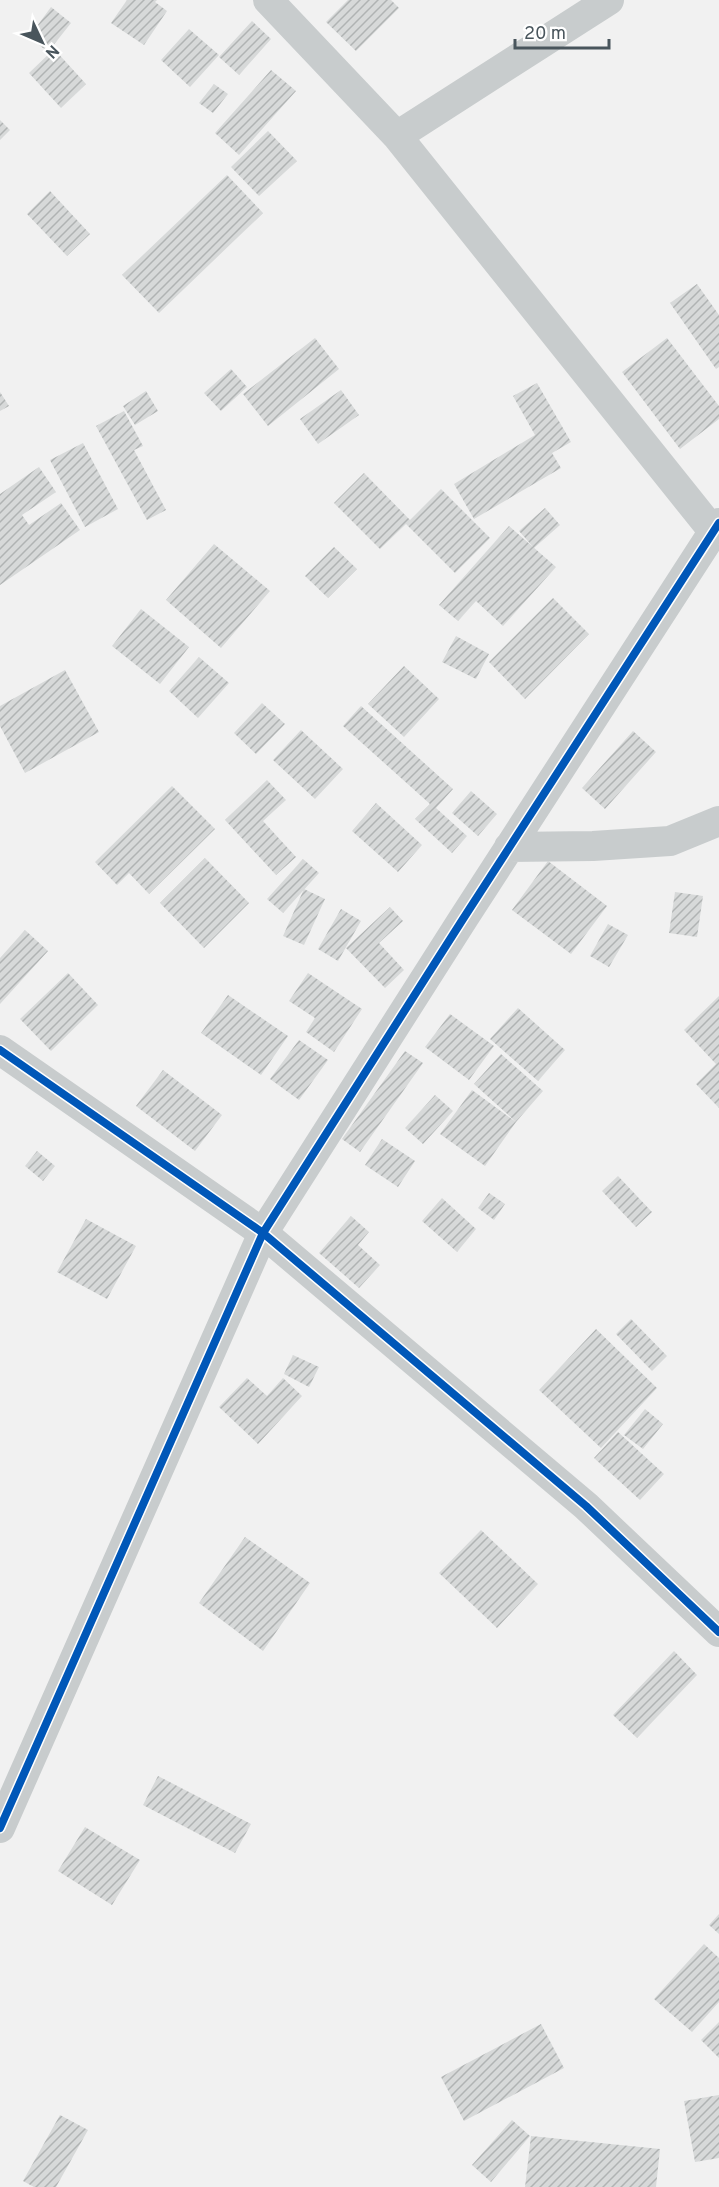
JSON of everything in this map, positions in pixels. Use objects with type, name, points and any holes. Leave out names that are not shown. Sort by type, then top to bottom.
[{"type":"street","points":[[0,1828],[263,1233],[716,527],[397,136],[268,0]]},
{"type":"street","points":[[397,136],[609,0]]},
{"type":"street","points":[[509,848],[670,841],[719,821]]},
{"type":"street","points":[[0,1050],[263,1233],[586,1506],[719,1632]]},
{"type":"building","points":[[127,0],[157,0],[155,2],[167,11],[144,45],[111,23]]},
{"type":"building","points":[[348,0],[391,0],[399,8],[356,51],[326,22]]},
{"type":"building","points":[[51,7],[71,23],[48,52],[29,37]]},
{"type":"building","points":[[252,21],[271,39],[239,75],[219,57]]},
{"type":"building","points":[[189,29],[219,55],[190,87],[161,60]]},
{"type":"building","points":[[54,49],[86,84],[61,108],[29,73]]},
{"type":"building","points":[[271,70],[296,91],[239,155],[215,133]]},
{"type":"building","points":[[214,84],[228,94],[213,113],[199,103]]},
{"type":"building","points":[[0,120],[10,130],[0,140]]},
{"type":"building","points":[[268,131],[297,161],[259,196],[231,167]]},
{"type":"building","points":[[227,175],[263,213],[159,313],[122,275]]},
{"type":"building","points":[[50,191],[90,234],[67,256],[27,214]]},
{"type":"building","points":[[697,284],[719,315],[719,367],[716,369],[670,303]]},
{"type":"building","points":[[315,338],[339,369],[268,426],[243,394]]},
{"type":"building","points":[[667,338],[719,406],[719,419],[680,449],[622,372]]},
{"type":"building","points":[[231,369],[247,387],[221,411],[204,393]]},
{"type":"building","points":[[537,383],[571,442],[552,453],[561,468],[474,519],[454,484],[535,435],[513,396]]},
{"type":"building","points":[[341,390],[359,415],[318,444],[300,419]]},
{"type":"building","points":[[146,391],[158,411],[135,425],[123,406]]},
{"type":"building","points":[[0,392],[9,406],[0,411]]},
{"type":"building","points":[[124,411],[143,446],[134,450],[166,510],[147,520],[96,426]]},
{"type":"building","points":[[83,443],[118,509],[85,527],[50,460]]},
{"type":"building","points":[[39,467],[56,492],[22,515],[29,525],[61,503],[80,530],[0,585],[0,494]]},
{"type":"building","points":[[364,473],[410,520],[441,489],[490,538],[455,573],[406,524],[380,549],[334,503]]},
{"type":"building","points":[[545,508],[560,525],[534,548],[519,531]]},
{"type":"building","points":[[509,526],[556,567],[503,626],[476,601],[458,621],[439,605]]},
{"type":"building","points":[[214,544],[270,591],[221,648],[166,600]]},
{"type":"building","points":[[334,547],[357,569],[328,598],[305,576]]},
{"type":"building","points":[[553,598],[589,634],[525,699],[489,662]]},
{"type":"building","points":[[141,609],[189,647],[160,684],[112,646]]},
{"type":"building","points":[[456,636],[489,654],[476,679],[442,662]]},
{"type":"building","points":[[199,657],[229,683],[198,718],[169,691]]},
{"type":"building","points":[[404,666],[439,699],[404,737],[368,704]]},
{"type":"building","points":[[65,670],[99,732],[25,773],[0,726],[0,706]]},
{"type":"building","points":[[262,703],[285,724],[256,754],[234,733]]},
{"type":"building","points":[[361,706],[453,789],[436,808],[467,836],[452,853],[415,819],[430,804],[343,726]]},
{"type":"building","points":[[301,730],[343,769],[315,799],[273,760]]},
{"type":"building","points":[[633,731],[656,752],[605,809],[582,788]]},
{"type":"building","points":[[267,780],[286,800],[263,821],[296,857],[276,875],[225,820]]},
{"type":"building","points":[[172,786],[215,829],[149,894],[129,873],[117,885],[95,862]]},
{"type":"building","points":[[471,791],[497,814],[478,836],[452,813]]},
{"type":"building","points":[[376,803],[422,845],[398,872],[352,831]]},
{"type":"building","points":[[205,858],[249,903],[204,948],[160,903]]},
{"type":"building","points":[[303,859],[319,873],[283,913],[267,899]]},
{"type":"building","points":[[548,861],[607,906],[571,954],[512,910]]},
{"type":"building","points":[[304,889],[325,899],[304,945],[283,936]]},
{"type":"building","points":[[675,892],[703,896],[697,937],[669,933]]},
{"type":"building","points":[[390,907],[403,921],[379,943],[404,970],[385,988],[346,948]]},
{"type":"building","points":[[341,909],[361,921],[338,961],[318,949]]},
{"type":"building","points":[[608,924],[628,935],[609,967],[590,956]]},
{"type":"building","points":[[25,930],[48,951],[0,1004],[0,958]]},
{"type":"building","points":[[68,973],[98,1005],[51,1051],[20,1019]]},
{"type":"building","points":[[308,973],[362,1009],[334,1052],[306,1032],[315,1018],[289,1001]]},
{"type":"building","points":[[228,995],[288,1036],[261,1075],[201,1033]]},
{"type":"building","points":[[719,996],[719,1108],[696,1084],[716,1064],[684,1030]]},
{"type":"building","points":[[518,1008],[565,1050],[538,1081],[490,1039]]},
{"type":"building","points":[[450,1014],[494,1046],[469,1080],[425,1047]]},
{"type":"building","points":[[299,1040],[328,1060],[299,1100],[270,1079]]},
{"type":"building","points":[[405,1051],[423,1063],[360,1152],[342,1139]]},
{"type":"building","points":[[501,1054],[543,1091],[516,1122],[474,1084]]},
{"type":"building","points":[[163,1070],[222,1115],[195,1151],[136,1106]]},
{"type":"building","points":[[472,1090],[516,1122],[485,1166],[440,1134]]},
{"type":"building","points":[[435,1095],[453,1111],[423,1144],[405,1128]]},
{"type":"building","points":[[382,1139],[415,1161],[398,1187],[365,1165]]},
{"type":"building","points":[[37,1151],[55,1166],[43,1181],[25,1166]]},
{"type":"building","points":[[618,1176],[652,1212],[636,1227],[602,1191]]},
{"type":"building","points":[[489,1193],[505,1204],[494,1220],[478,1208]]},
{"type":"building","points":[[442,1198],[476,1229],[457,1252],[422,1221]]},
{"type":"building","points":[[351,1216],[369,1232],[358,1245],[380,1265],[359,1288],[319,1253]]},
{"type":"building","points":[[86,1219],[136,1246],[107,1299],[57,1272]]},
{"type":"building","points":[[631,1319],[667,1356],[652,1371],[616,1334]]},
{"type":"building","points":[[596,1329],[657,1388],[601,1448],[539,1390]]},
{"type":"building","points":[[293,1355],[319,1367],[309,1387],[284,1374]]},
{"type":"building","points":[[247,1378],[267,1396],[283,1378],[302,1396],[258,1444],[219,1407]]},
{"type":"building","points":[[645,1409],[663,1424],[643,1449],[624,1435]]},
{"type":"building","points":[[618,1432],[664,1474],[640,1500],[594,1458]]},
{"type":"building","points":[[481,1530],[538,1584],[497,1628],[439,1573]]},
{"type":"building","points":[[245,1537],[310,1583],[263,1651],[199,1603]]},
{"type":"building","points":[[674,1651],[697,1675],[637,1738],[613,1715]]},
{"type":"building","points":[[158,1776],[251,1824],[235,1853],[143,1805]]},
{"type":"building","points":[[85,1827],[140,1860],[112,1905],[58,1871]]},
{"type":"building","points":[[719,1914],[719,1934],[709,1925]]},
{"type":"building","points":[[704,1944],[719,1958],[719,2002],[692,2032],[654,1999]]},
{"type":"building","points":[[719,2022],[719,2058],[701,2040]]},
{"type":"building","points":[[541,2024],[564,2068],[464,2121],[441,2077]]},
{"type":"building","points":[[719,2095],[719,2158],[695,2162],[684,2101]]},
{"type":"building","points":[[60,2115],[88,2130],[56,2187],[34,2187],[23,2181]]},
{"type":"building","points":[[512,2120],[530,2136],[491,2182],[472,2165]]},
{"type":"building","points":[[531,2136],[660,2149],[656,2187],[525,2187]]},
{"type":"cycle path","points":[[0,1828],[263,1233],[719,523]]},
{"type":"cycle path","points":[[0,1050],[263,1233],[586,1506],[719,1632]]}]
